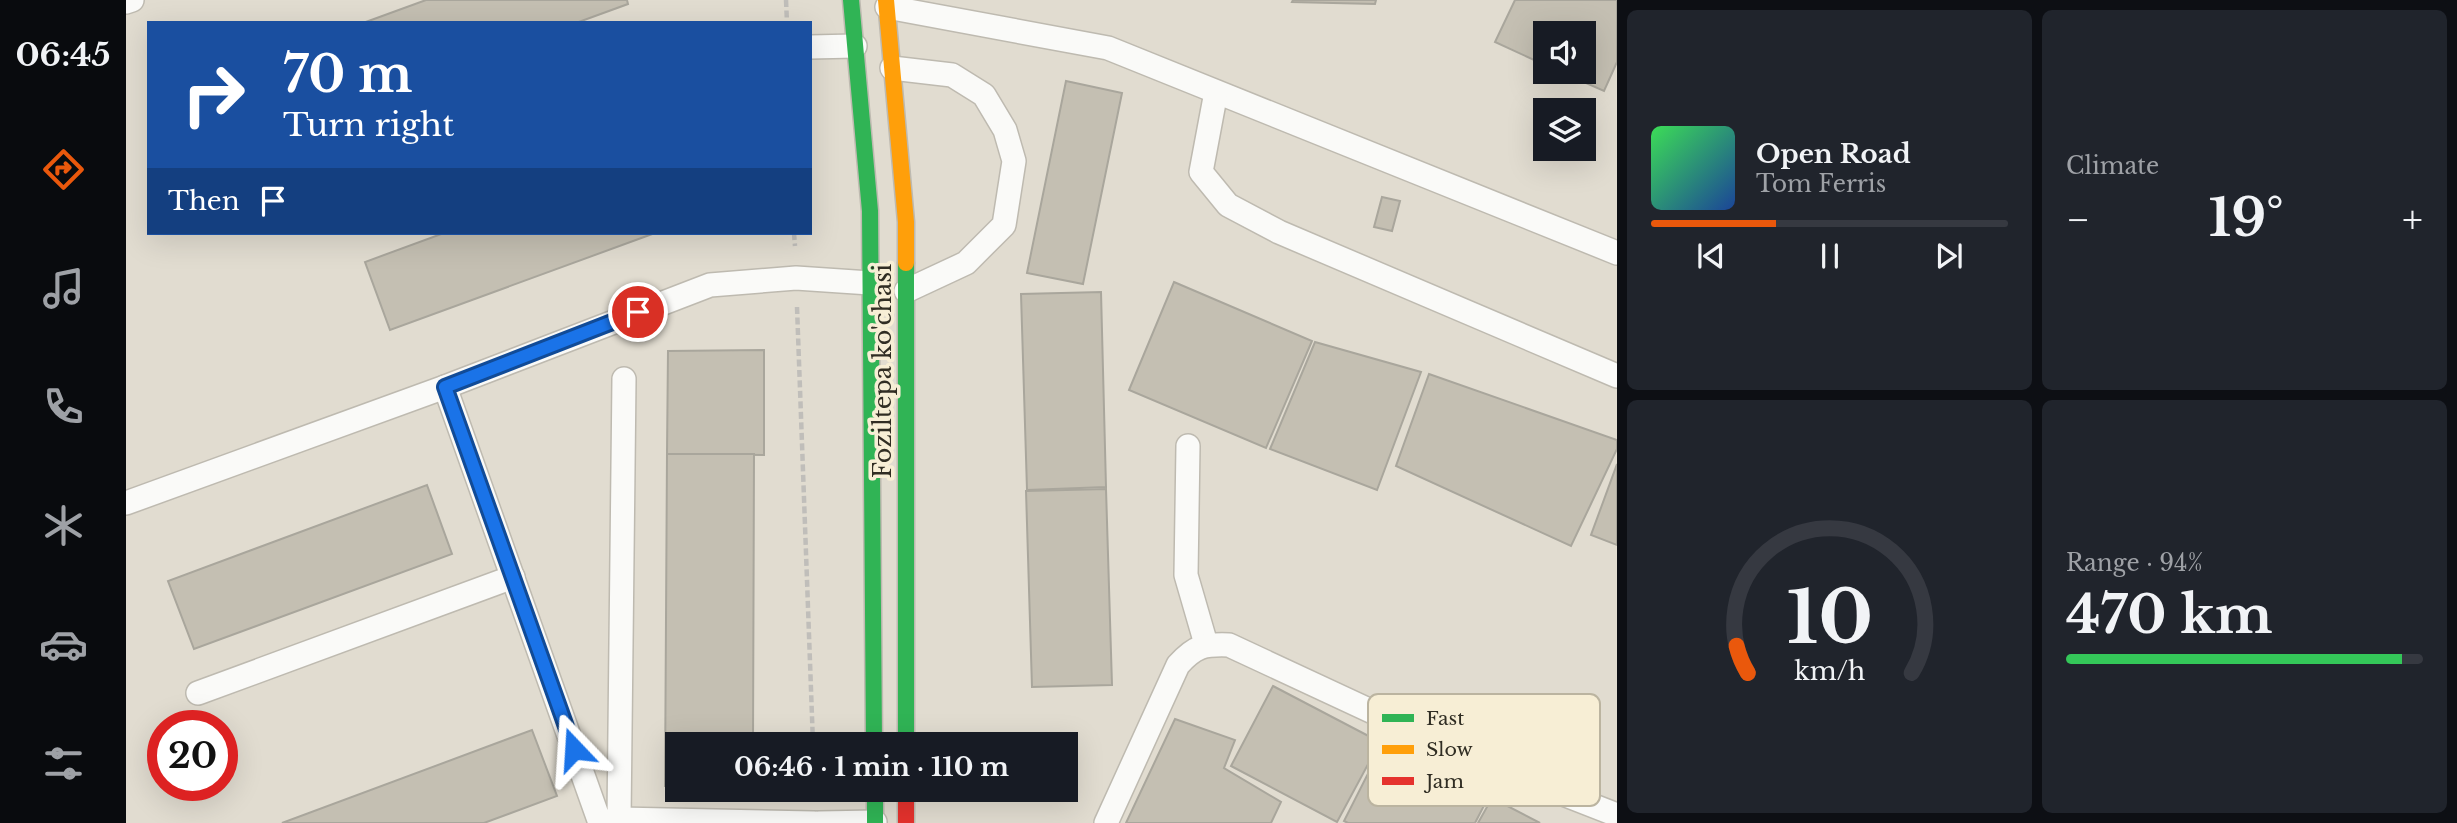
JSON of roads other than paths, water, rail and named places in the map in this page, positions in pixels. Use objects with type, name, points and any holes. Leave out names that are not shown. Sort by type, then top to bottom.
[{"type":"main road","name":"Foziltepa ko'chasi","points":[[851,0],[870,211],[874,732]]},
{"type":"main road","name":"Foziltepa ko'chasi","points":[[887,4],[906,222],[906,732]]},
{"type":"main road","points":[[874,802],[875,822]]},
{"type":"main road","points":[[906,802],[906,823]]},
{"type":"lane","points":[[126,2],[132,0]]},
{"type":"lane","points":[[887,4],[1108,48],[1617,253]]},
{"type":"lane","points":[[812,47],[855,46]]},
{"type":"lane","points":[[892,68],[952,75],[984,95],[1005,130],[1014,161],[1004,225],[966,263],[906,291]]},
{"type":"lane","points":[[1216,92],[1201,172],[1228,205],[1279,232],[1617,376]]},
{"type":"lane","points":[[126,503],[445,387],[710,285],[796,278],[870,284]]},
{"type":"lane","points":[[607,822],[624,379]]},
{"type":"lane","points":[[445,387],[513,577],[607,822]]},
{"type":"lane","points":[[1188,446],[1186,575],[1206,645]]},
{"type":"lane","points":[[198,693],[513,577]]},
{"type":"lane","points":[[1106,823],[1178,665],[1189,653],[1206,645],[1229,645],[1368,710]]},
{"type":"lane","points":[[1594,806],[1617,815]]},
{"type":"lane","points":[[607,822],[875,822]]}]
